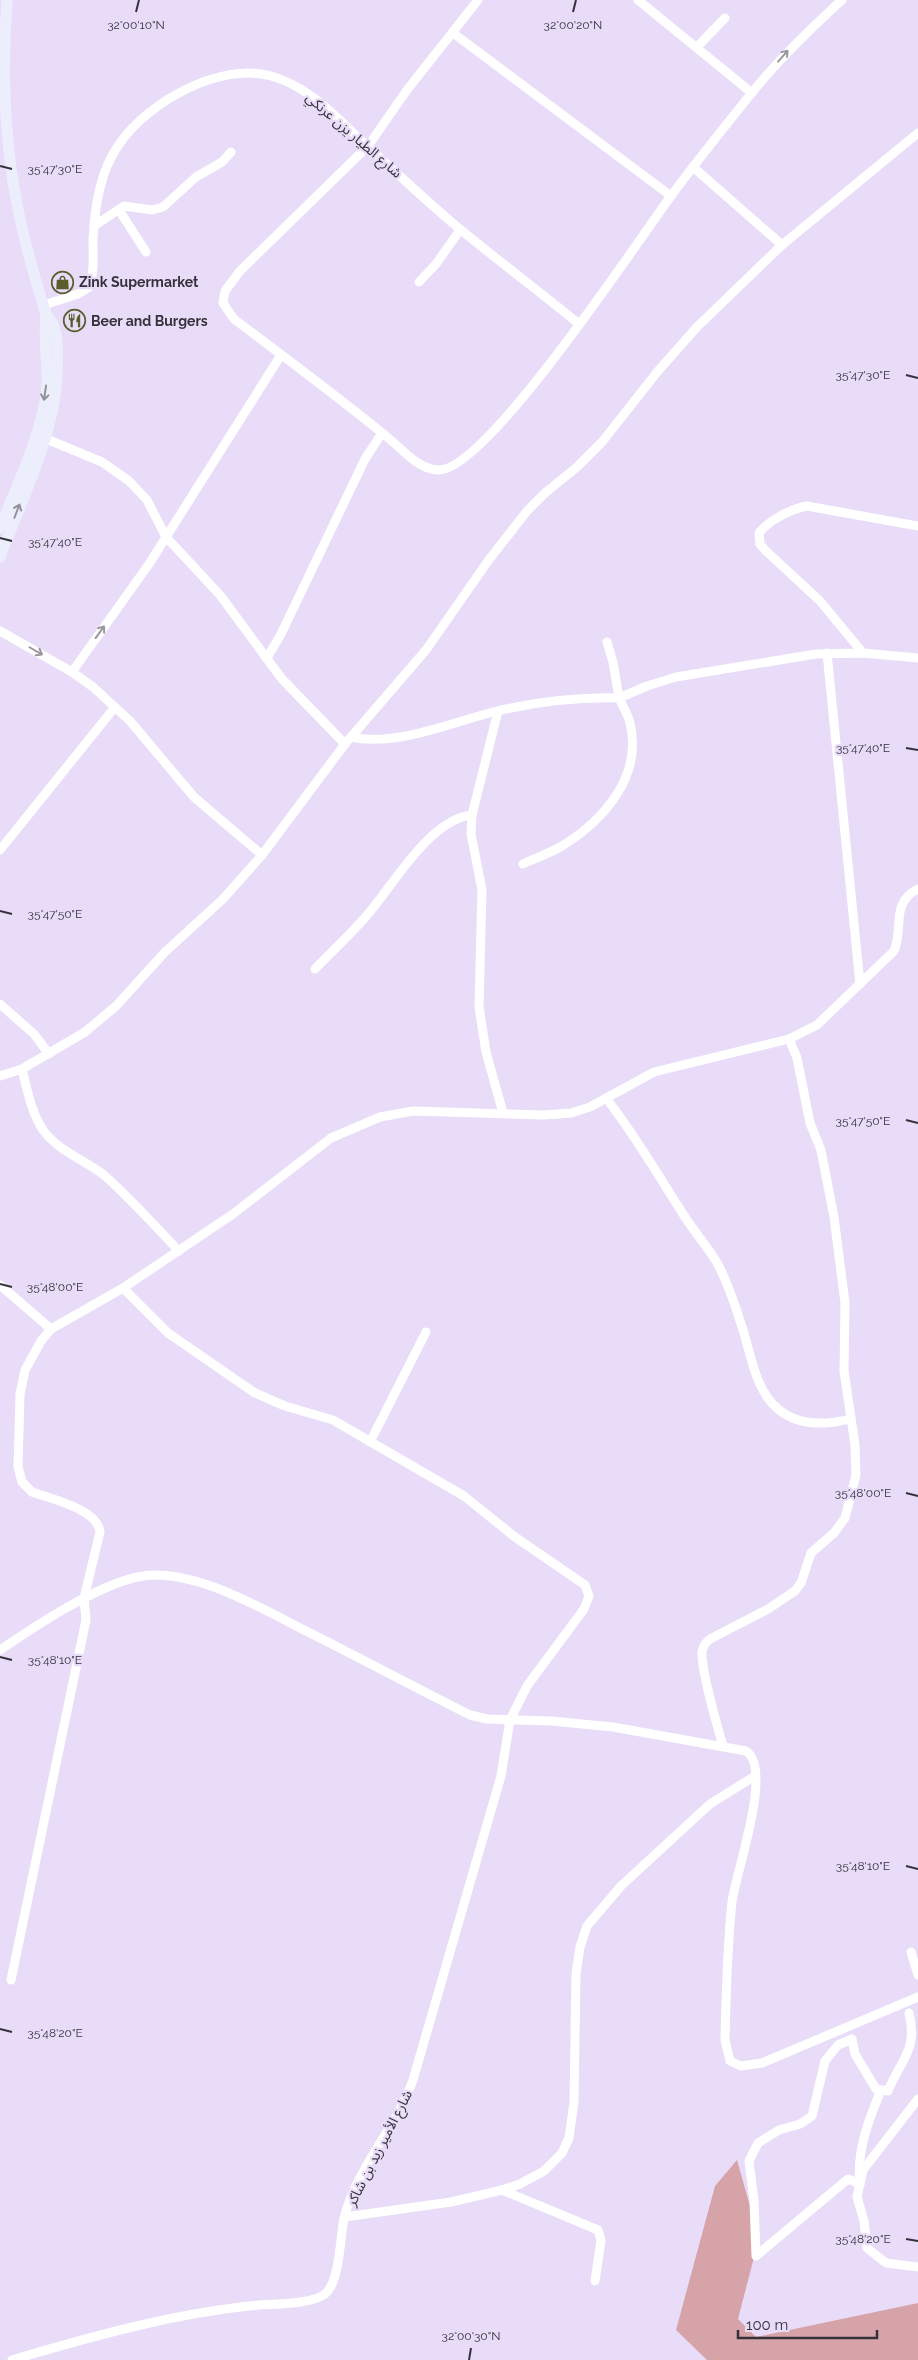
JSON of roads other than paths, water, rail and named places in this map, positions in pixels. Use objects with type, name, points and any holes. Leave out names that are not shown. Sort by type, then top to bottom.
[{"type":"main road","points":[[0,557],[44,438],[56,391],[57,373],[54,327],[45,310],[17,204],[10,153],[5,104],[7,0]]},
{"type":"main road","points":[[0,528],[3,513],[36,435],[43,406],[46,387],[45,310]]},
{"type":"street","points":[[478,0],[407,90],[368,146],[262,247],[225,291],[223,303],[226,311],[382,433],[415,462],[427,468],[439,470],[456,465],[474,450],[511,412],[579,324],[671,196],[752,93],[797,41],[842,0]]},
{"type":"street","points":[[638,0],[752,93]]},
{"type":"street","points":[[697,47],[725,18]]},
{"type":"street","points":[[453,33],[671,196]]},
{"type":"street","name":"شارع الطيار يزن عرنكي","points":[[45,310],[88,288],[92,270],[94,226],[102,180],[120,143],[141,120],[170,97],[219,78],[254,74],[273,77],[306,93],[368,146],[460,230],[579,324]]},
{"type":"street","points":[[0,1076],[22,1069],[85,1032],[116,1006],[165,952],[223,899],[262,855],[348,740],[426,650],[488,561],[527,512],[545,493],[577,467],[602,442],[658,371],[698,327],[782,245],[918,134]]},
{"type":"street","points":[[94,226],[126,205],[147,210],[163,207],[196,178],[222,162],[231,152]]},
{"type":"street","points":[[693,167],[782,245]]},
{"type":"street","points":[[119,210],[146,252]]},
{"type":"street","points":[[418,282],[436,264],[460,230]]},
{"type":"street","points":[[72,672],[149,564],[281,355]]},
{"type":"street","points":[[267,658],[281,634],[365,459],[382,433]]},
{"type":"street","points":[[44,438],[114,468],[147,500],[166,537],[220,595],[282,679],[348,740],[400,737],[498,711],[592,697],[619,698],[652,684],[681,676],[827,653],[862,653],[918,658]]},
{"type":"street","points":[[862,653],[820,601],[765,550],[760,544],[759,532],[790,511],[807,506],[918,526]]},
{"type":"street","points":[[0,631],[72,672],[115,707],[130,721],[194,797],[262,855]]},
{"type":"street","points":[[523,864],[561,846],[600,815],[618,793],[628,774],[633,740],[629,721],[619,698],[613,662],[607,642]]},
{"type":"street","points":[[827,653],[860,984]]},
{"type":"street","points":[[0,850],[115,707]]},
{"type":"street","points":[[498,711],[472,815],[471,834],[482,890],[479,984],[481,1027],[503,1113]]},
{"type":"street","points":[[315,969],[368,914],[418,851],[454,820],[472,815]]},
{"type":"street","points":[[11,1980],[86,1620],[84,1598],[100,1532],[97,1522],[88,1513],[32,1492],[22,1482],[18,1467],[22,1381],[31,1357],[50,1329],[123,1288],[234,1214],[331,1138],[367,1122],[380,1117],[413,1110],[571,1113],[590,1107],[654,1072],[789,1039],[817,1025],[894,951],[903,901],[906,896],[918,889]]},
{"type":"street","points":[[0,1004],[34,1034],[49,1054]]},
{"type":"street","points":[[723,1746],[705,1670],[703,1649],[710,1639],[792,1594],[801,1583],[811,1553],[842,1523],[848,1509],[856,1475],[855,1445],[844,1371],[845,1303],[834,1218],[821,1150],[810,1123],[797,1058],[789,1039]]},
{"type":"street","points":[[22,1069],[33,1108],[43,1130],[51,1139],[102,1174],[136,1204],[179,1251]]},
{"type":"street","points":[[606,1098],[631,1129],[682,1212],[715,1260],[741,1323],[756,1375],[765,1395],[779,1410],[795,1419],[808,1423],[823,1424],[850,1419]]},
{"type":"street","points":[[0,1285],[50,1329]]},
{"type":"street","points":[[123,1288],[175,1338],[255,1393],[285,1406],[333,1420],[370,1442],[426,1332]]},
{"type":"street","name":"شارع الأمير زيد بن شاكر","points":[[12,2360],[210,2310],[293,2302],[325,2294],[333,2284],[336,2275],[345,2218],[357,2185],[397,2117],[413,2080],[501,1776],[510,1720],[527,1686],[584,1609],[589,1596],[587,1588],[515,1537],[464,1496],[370,1442]]},
{"type":"street","points":[[0,1650],[84,1598],[138,1577],[166,1576],[200,1582],[262,1609],[470,1715],[487,1719],[551,1721],[613,1727],[723,1746],[750,1754],[755,1776],[754,1807],[732,1902],[725,2040],[730,2061],[737,2066],[746,2067],[762,2063],[918,1997]]},
{"type":"street","points":[[345,2218],[451,2202],[502,2190],[520,2184],[544,2171],[562,2153],[569,2138],[576,2065],[576,1974],[580,1947],[587,1926],[604,1905],[672,1837],[721,1796],[755,1776]]},
{"type":"street","points":[[911,1952],[918,1975]]},
{"type":"street","points":[[860,2184],[848,2179],[756,2256],[754,2201],[749,2161],[758,2144],[779,2130],[800,2124],[812,2116],[825,2061],[838,2045],[852,2039],[855,2054],[876,2089],[888,2091],[912,2047],[914,2030],[909,2014]]},
{"type":"street","points":[[860,2184],[858,2167],[870,2117],[880,2090]]},
{"type":"street","points":[[918,2099],[863,2170],[857,2197],[864,2221],[867,2248],[886,2263],[918,2267]]},
{"type":"street","points":[[502,2190],[598,2230],[601,2240],[595,2281]]},
{"type":"place","name":"Zink Supermarket","points":[[63,282]]},
{"type":"place","name":"Beer and Burgers","points":[[75,321]]}]
